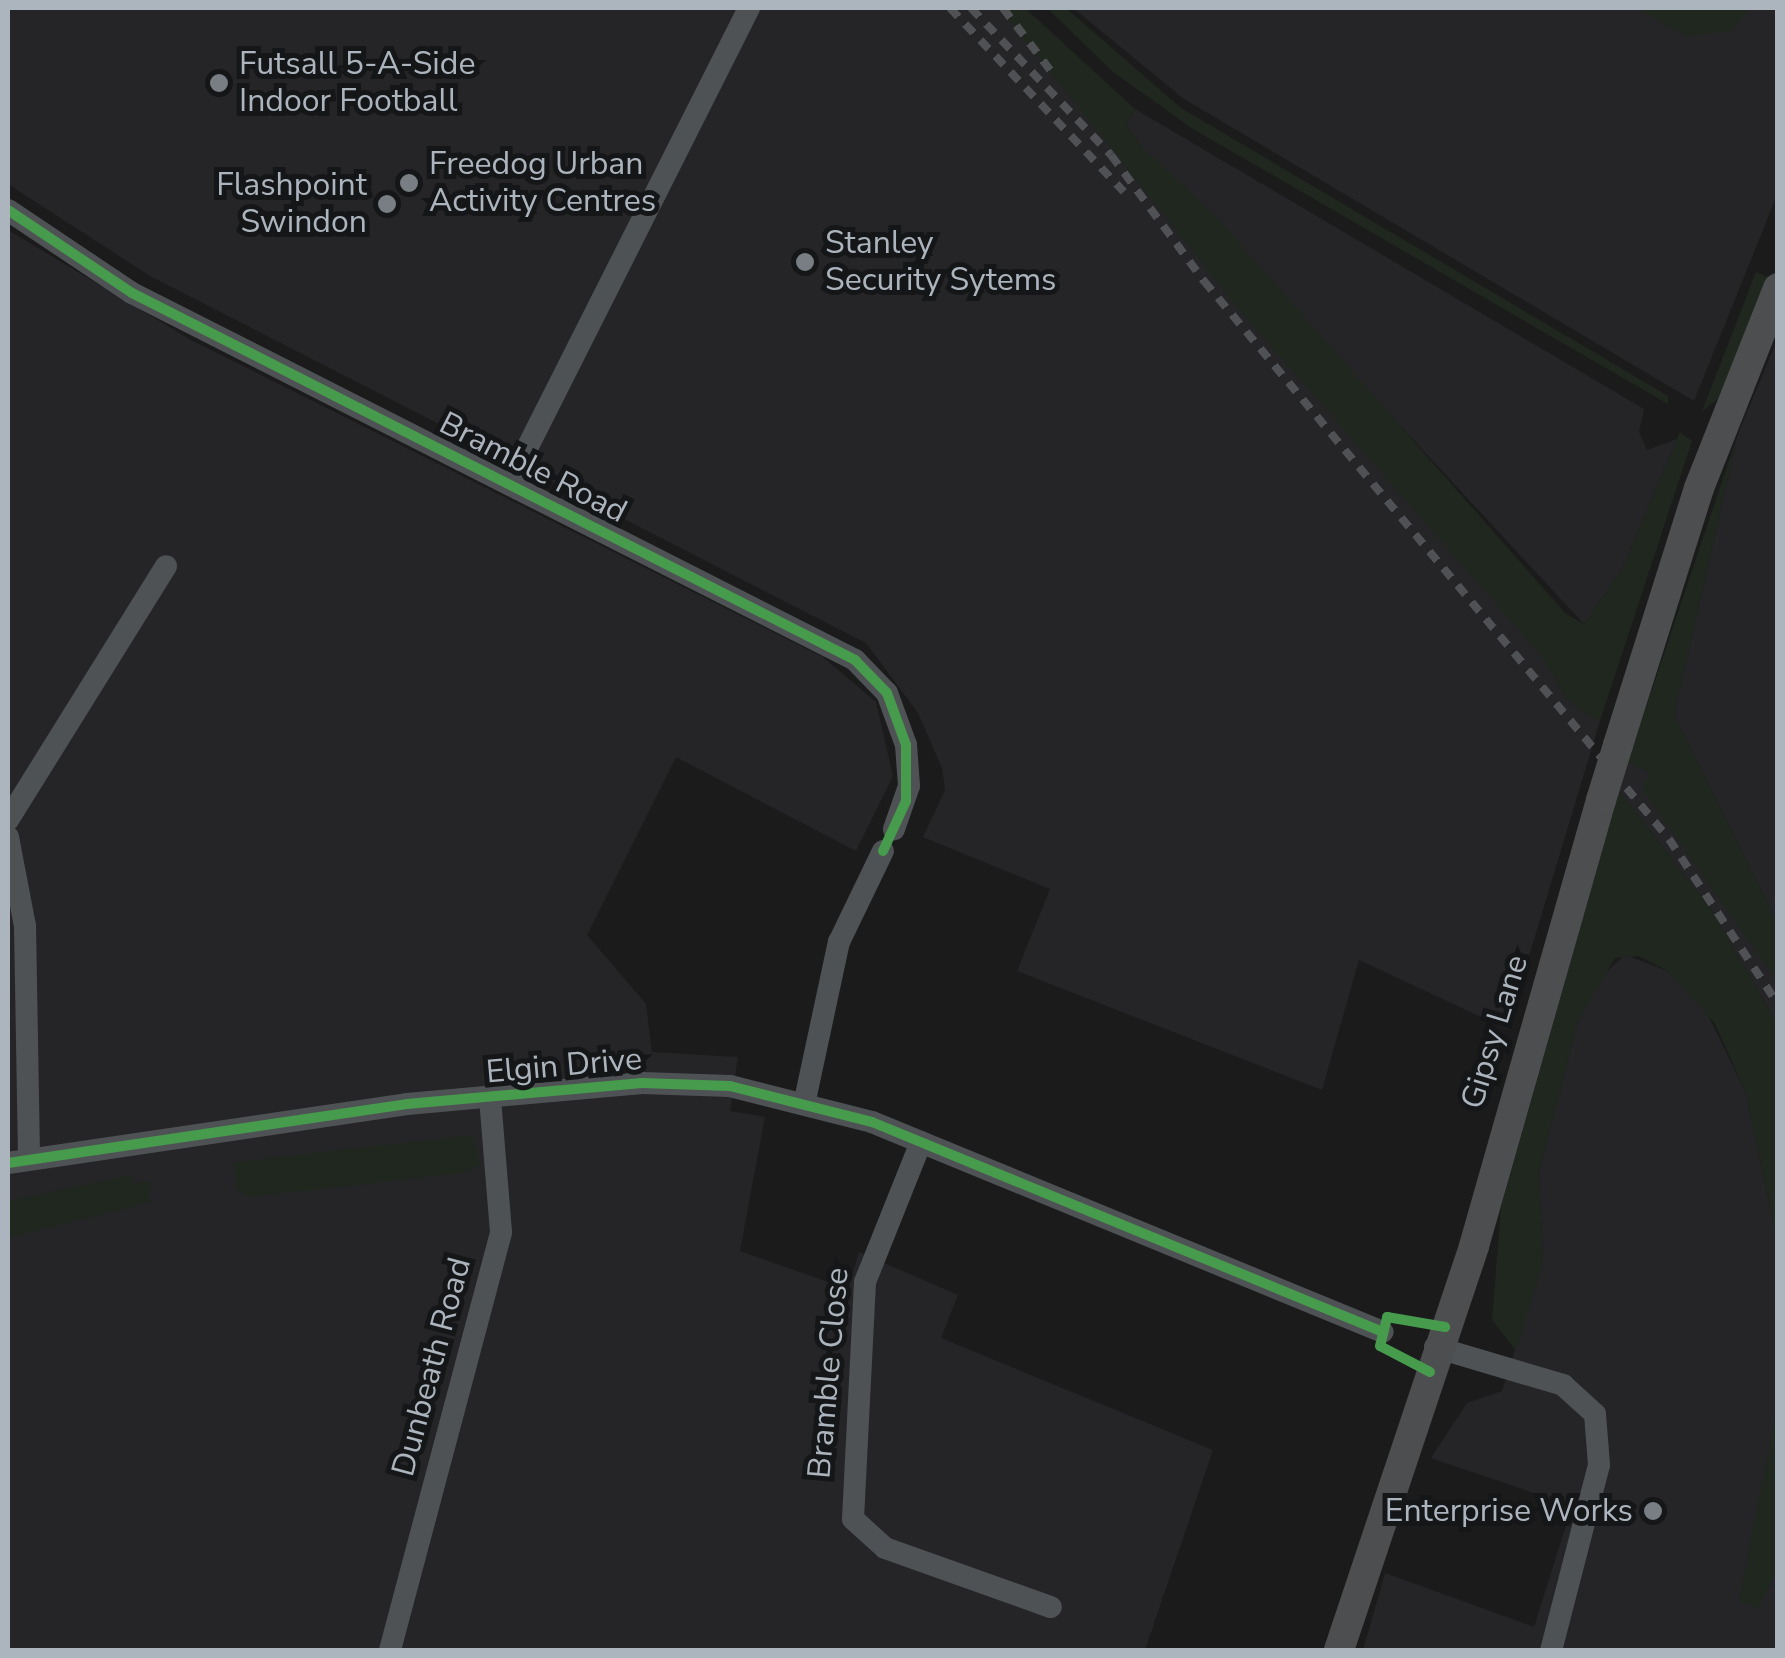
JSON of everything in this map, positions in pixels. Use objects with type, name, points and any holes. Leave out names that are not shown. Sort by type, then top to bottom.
[{"type":"main road","name":"Gipsy Lane","points":[[1339,1650],[1436,1347],[1474,1246],[1618,745],[1719,434],[1778,288]]},
{"type":"street","points":[[509,484],[749,8]]},
{"type":"street","name":"Bramble Road","points":[[8,210],[132,293],[874,675],[910,766],[894,829]]},
{"type":"street","points":[[8,820],[166,566]]},
{"type":"street","points":[[8,837],[24,926],[18,1160]]},
{"type":"street","points":[[805,1100],[839,942],[884,851]]},
{"type":"street","name":"Elgin Drive","points":[[18,1160],[490,1096],[674,1083],[805,1100],[921,1142],[1384,1332]]},
{"type":"street","name":"Dunbeath Road","points":[[390,1650],[500,1232],[490,1096]]},
{"type":"street","name":"Bramble Close","points":[[921,1142],[864,1282],[854,1519],[886,1548],[1052,1608]]},
{"type":"street","points":[[1436,1347],[1563,1385],[1595,1414],[1599,1465],[1550,1650]]},
{"type":"shaded area","points":[[8,8],[1024,8],[1540,653],[1568,701],[1600,721],[1507,1029],[1359,960],[1322,1090],[1017,971],[1050,889],[923,837],[945,790],[942,768],[918,713],[866,643],[150,276],[8,184]]},
{"type":"shaded area","points":[[999,8],[1025,8],[1135,109],[1126,125],[1139,144],[1217,218],[1566,614],[1584,624],[1623,568],[1680,432],[1692,441],[1600,721],[1568,701],[1539,653],[1243,314]]},
{"type":"shaded area","points":[[1047,8],[1066,8],[1181,108],[1668,396],[1668,404],[1193,129],[1113,72]]},
{"type":"shaded area","points":[[1073,8],[1777,8],[1777,195],[1694,401],[1184,99]]},
{"type":"shaded area","points":[[1637,8],[1749,8],[1731,31],[1686,36]]},
{"type":"shaded area","points":[[1135,109],[1644,409],[1639,432],[1647,450],[1677,439],[1623,568],[1584,624],[1139,144],[1126,125]]},
{"type":"shaded area","points":[[8,230],[191,340],[823,657],[876,702],[893,776],[856,851],[676,757],[587,935],[646,1004],[652,1052],[738,1057],[730,1111],[765,1117],[740,1251],[848,1289],[859,1252],[958,1295],[941,1338],[1213,1450],[1145,1650],[8,1650]]},
{"type":"shaded area","points":[[1756,272],[1768,277],[1719,398],[1702,411]]},
{"type":"shaded area","points":[[1777,340],[1777,922],[1674,715],[1738,434]]},
{"type":"shaded area","points":[[1738,434],[1674,715],[1777,922],[1777,981],[1642,789],[1650,773],[1628,761]]},
{"type":"shaded area","points":[[1628,761],[1651,773],[1643,789],[1777,973],[1777,1024],[1711,909],[1619,791]]},
{"type":"shaded area","points":[[1619,791],[1711,909],[1777,1024],[1777,1240],[1746,1093],[1715,1024],[1668,971],[1639,956],[1615,958],[1578,1021],[1539,1171],[1543,1262],[1516,1351],[1492,1320],[1501,1207]]},
{"type":"shaded area","points":[[1625,955],[1668,971],[1704,1007],[1746,1093],[1777,1240],[1777,1650],[1363,1650],[1385,1573],[1534,1627],[1572,1506],[1431,1458],[1467,1403],[1502,1391],[1543,1262],[1539,1171],[1578,1021],[1597,980]]},
{"type":"shaded area","points":[[472,1135],[481,1165],[463,1173],[250,1197],[236,1190],[234,1162]]},
{"type":"shaded area","points":[[131,1175],[132,1183],[149,1181],[151,1202],[8,1238],[8,1201]]},
{"type":"shaded area","points":[[1777,1407],[1777,1570],[1758,1609],[1739,1601]]},
{"type":"railway","points":[[950,8],[1124,192]]},
{"type":"railway","points":[[971,8],[1111,155],[1204,281],[1669,839],[1778,1004]]},
{"type":"railway","points":[[1003,8],[1050,70]]},
{"type":"cycle path","points":[[8,210],[132,293],[855,660],[887,693],[906,745],[906,801],[883,851]]},
{"type":"cycle path","points":[[8,1163],[407,1104],[642,1083],[730,1086],[872,1122],[1383,1332]]},
{"type":"cycle path","points":[[1430,1372],[1380,1346],[1387,1317],[1445,1327]]},
{"type":"place","name":"Futsall 5-A-Side Indoor Football","points":[[219,83]]},
{"type":"place","name":"Freedog Urban Activity Centres","points":[[409,183]]},
{"type":"place","name":"Flashpoint Swindon","points":[[387,204]]},
{"type":"place","name":"Stanley Security Sytems","points":[[805,262]]},
{"type":"place","name":"Enterprise Works","points":[[1653,1511]]}]
